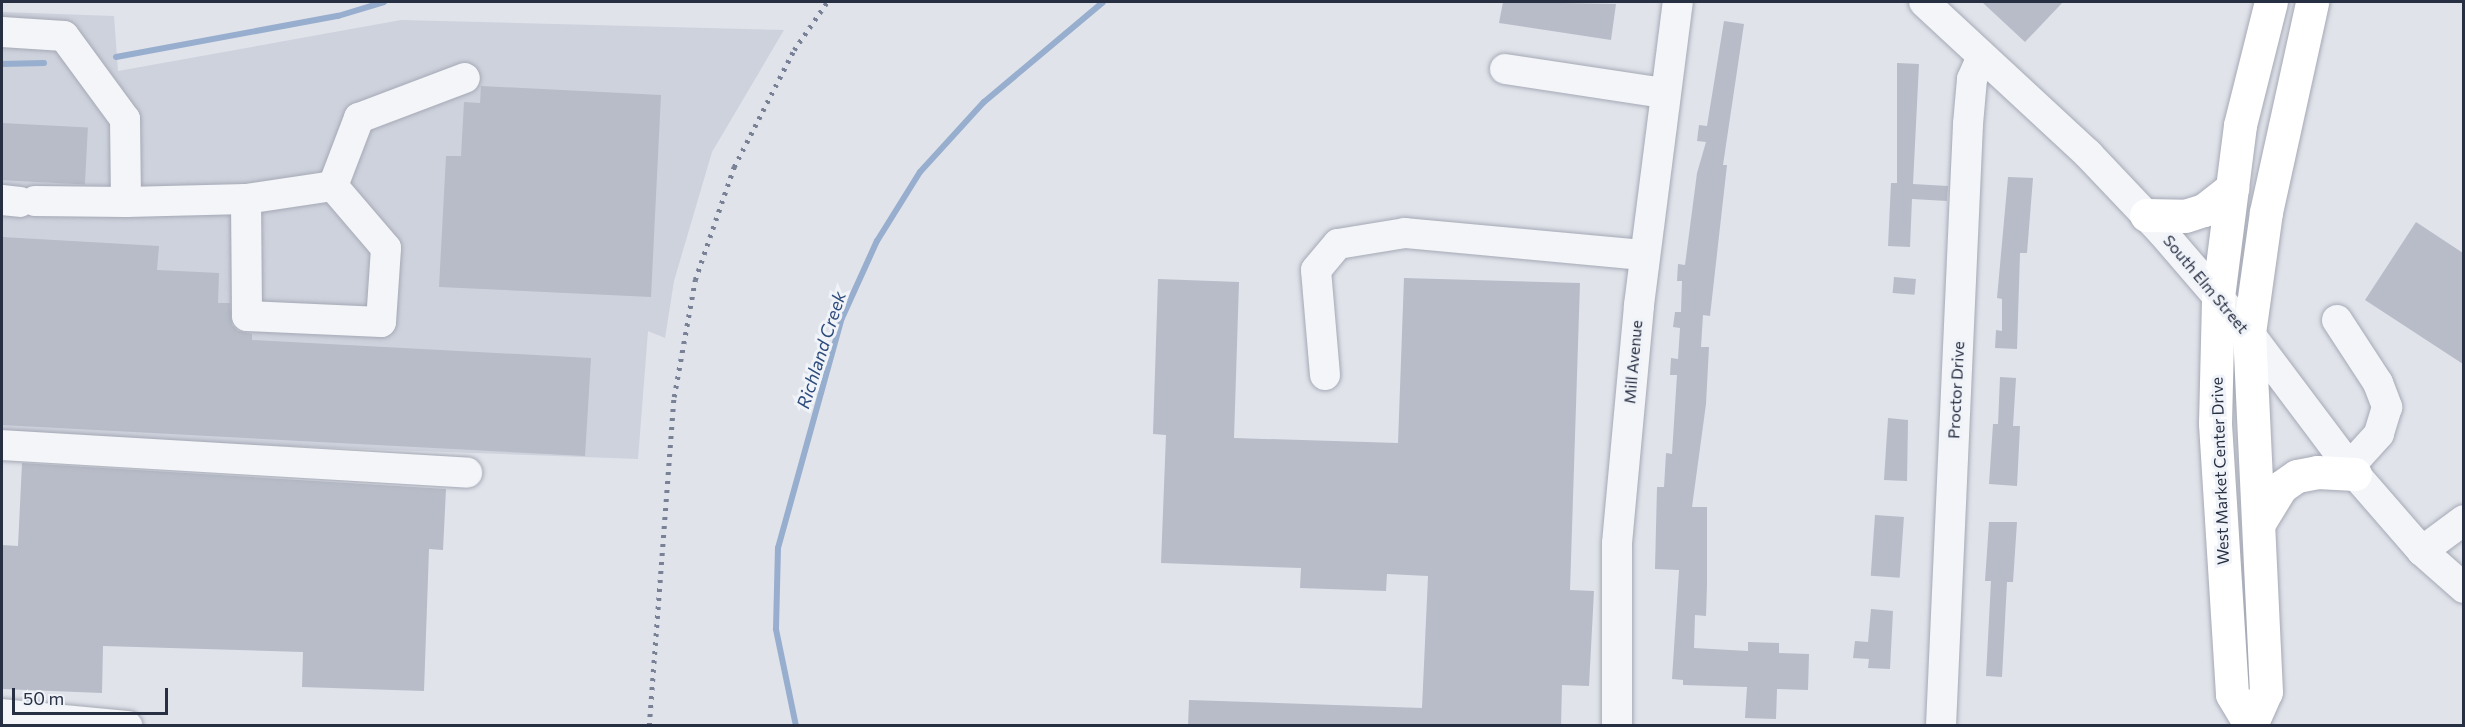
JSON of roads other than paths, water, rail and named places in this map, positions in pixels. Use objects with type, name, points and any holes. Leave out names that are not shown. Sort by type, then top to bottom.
[{"type":"main road","name":"West Market Center Drive","points":[[2251,725],[2232,694],[2230,671],[2215,423],[2218,297],[2240,124],[2271,2]]},
{"type":"main road","name":"West Market Center Drive","points":[[2251,725],[2266,692],[2249,333],[2266,212],[2312,2]]},
{"type":"main road","points":[[2146,214],[2185,216],[2204,210],[2232,188]]},
{"type":"main road","points":[[2259,523],[2281,487],[2297,476],[2317,472],[2352,470]]},
{"type":"street","name":"Mill Avenue","points":[[1617,726],[1617,543],[1644,255],[1678,2]]},
{"type":"street","name":"South Elm Street","points":[[1924,2],[2088,154],[2146,214],[2249,333],[2352,470],[2422,551],[2463,588]]},
{"type":"street","points":[[2,32],[64,36],[125,119],[126,202]]},
{"type":"street","name":"Proctor Drive","points":[[1941,726],[1968,124],[1971,80],[1982,57]]},
{"type":"street","points":[[1505,69],[1664,93]]},
{"type":"street","points":[[333,186],[359,118],[465,78]]},
{"type":"street","points":[[246,199],[248,316],[381,322],[386,248],[333,186]]},
{"type":"street","points":[[12,202],[246,199],[333,186]]},
{"type":"street","points":[[1325,375],[1316,270],[1338,244],[1405,233],[1644,255]]},
{"type":"street","points":[[2337,320],[2378,383],[2387,407],[2379,434],[2352,470]]},
{"type":"street","points":[[2,445],[467,473]]},
{"type":"street","points":[[2422,551],[2463,519]]},
{"type":"street","points":[[2,714],[127,726]]},
{"type":"waterway","points":[[116,57],[338,16],[384,2]]},
{"type":"waterway","name":"Richland Creek","points":[[796,726],[776,629],[778,548],[842,318],[877,241],[920,172],[984,102],[1103,2]]},
{"type":"waterway","points":[[2,64],[44,63]]},
{"type":"railway","points":[[649,726],[674,397],[695,280],[734,167],[794,50],[827,2]]}]
